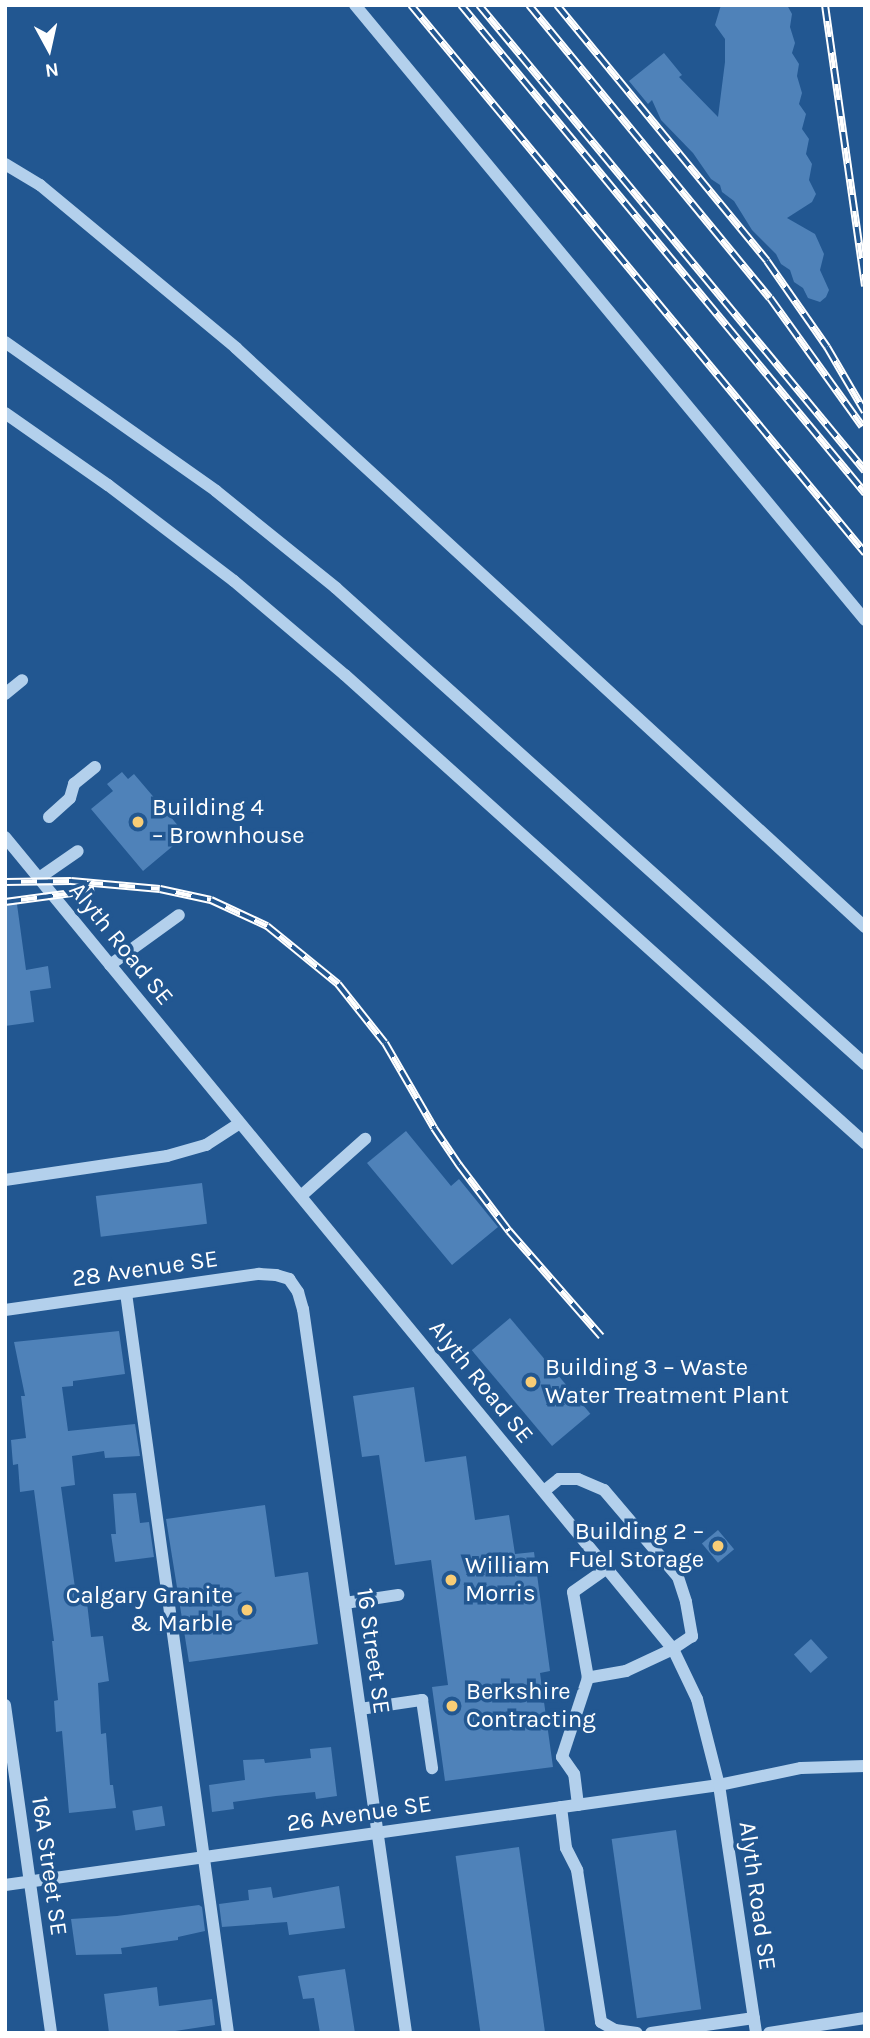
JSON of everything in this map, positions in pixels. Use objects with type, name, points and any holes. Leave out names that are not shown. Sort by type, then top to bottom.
[{"type":"street","points":[[355,5],[865,620]]},
{"type":"street","points":[[5,164],[40,185],[236,348],[865,927]]},
{"type":"street","points":[[5,342],[216,491],[336,588],[865,1065]]},
{"type":"street","points":[[5,413],[108,485],[234,581],[345,675],[865,1143]]},
{"type":"street","points":[[5,694],[22,680]]},
{"type":"street","points":[[49,817],[70,798],[75,784],[95,767]]},
{"type":"street","name":"Alyth Road SE","points":[[5,837],[673,1649],[697,1699],[719,1785],[756,2033]]},
{"type":"street","points":[[39,878],[78,851]]},
{"type":"street","points":[[110,965],[179,915]]},
{"type":"street","points":[[5,1180],[167,1156],[206,1145],[240,1123]]},
{"type":"street","points":[[301,1196],[365,1139]]},
{"type":"street","name":"28 Avenue SE","points":[[5,1310],[259,1274],[289,1279]]},
{"type":"street","name":"16 Street SE","points":[[289,1279],[303,1309],[407,2033]]},
{"type":"street","points":[[126,1293],[228,2033]]},
{"type":"street","points":[[544,1492],[559,1479],[578,1479],[604,1490],[678,1577],[692,1636],[673,1649],[626,1671],[587,1678]]},
{"type":"street","points":[[578,1805],[574,1774],[562,1757],[587,1678],[573,1592],[607,1568]]},
{"type":"street","points":[[345,1603],[398,1595]]},
{"type":"street","points":[[360,1709],[422,1700],[432,1768]]},
{"type":"street","name":"16A Street SE","points":[[5,1705],[51,2033]]},
{"type":"street","name":"26 Avenue SE","points":[[5,1885],[719,1785],[801,1768],[865,1766]]},
{"type":"street","points":[[561,1807],[566,1848],[577,1870],[601,2022],[615,2031],[637,2033]]},
{"type":"street","points":[[651,2033],[754,2018]]},
{"type":"street","points":[[769,2033],[865,2018]]},
{"type":"building","points":[[721,5],[787,5],[792,14],[790,27],[795,43],[792,53],[799,64],[797,76],[802,93],[799,104],[806,114],[802,129],[809,139],[806,154],[812,164],[809,180],[816,194],[812,202],[787,218],[815,234],[824,254],[820,270],[829,290],[820,302],[808,298],[803,288],[794,282],[790,270],[781,264],[776,254],[752,230],[734,201],[722,192],[720,185],[711,179],[693,153],[661,120],[652,100],[648,104],[629,81],[664,53],[682,75],[679,77],[718,117],[725,62],[725,39],[715,25]]},
{"type":"building","name":"Building 4 – Brownhouse","points":[[122,772],[128,779],[134,774],[186,835],[143,871],[91,809],[113,791],[107,784]]},
{"type":"building","points":[[16,897],[26,970],[48,966],[51,988],[30,991],[34,1022],[5,1026],[5,898]]},
{"type":"building","points":[[406,1131],[451,1186],[459,1179],[498,1227],[452,1265],[367,1163]]},
{"type":"building","points":[[202,1183],[207,1224],[101,1237],[96,1196]]},
{"type":"building","name":"Building 3 – Waste Water Treatment Plant","points":[[510,1318],[590,1414],[552,1446],[472,1350]]},
{"type":"building","points":[[119,1331],[125,1374],[73,1381],[73,1386],[62,1387],[68,1431],[135,1424],[140,1456],[105,1458],[104,1451],[72,1456],[75,1485],[61,1487],[76,1595],[86,1594],[91,1637],[103,1636],[109,1681],[98,1683],[101,1734],[106,1733],[110,1785],[113,1785],[116,1808],[69,1813],[62,1731],[56,1732],[54,1701],[58,1700],[54,1641],[34,1490],[20,1492],[18,1464],[13,1465],[11,1440],[26,1438],[21,1396],[25,1396],[14,1342]]},
{"type":"building","points":[[414,1387],[425,1462],[466,1456],[475,1520],[509,1515],[515,1554],[534,1552],[550,1671],[540,1673],[553,1767],[445,1781],[432,1687],[448,1685],[431,1560],[395,1565],[379,1455],[362,1457],[353,1396]]},
{"type":"building","points":[[136,1493],[140,1523],[149,1522],[154,1557],[115,1562],[111,1534],[116,1534],[113,1494]]},
{"type":"building","name":"Calgary Granite & Marble","points":[[265,1505],[275,1577],[308,1572],[318,1644],[189,1662],[166,1519]]},
{"type":"building","name":"Building 2 – Fuel Storage","points":[[718,1530],[734,1549],[718,1563],[702,1543]]},
{"type":"building","points":[[811,1639],[828,1658],[811,1673],[794,1654]]},
{"type":"building","points":[[331,1747],[337,1796],[316,1799],[315,1792],[276,1796],[233,1802],[234,1809],[212,1812],[209,1785],[245,1780],[243,1760],[264,1759],[265,1763],[311,1758],[310,1749]]},
{"type":"building","points":[[162,1806],[165,1826],[135,1830],[132,1811]]},
{"type":"building","points":[[676,1830],[701,2009],[637,2018],[612,1839]]},
{"type":"building","points":[[519,1847],[545,2033],[481,2033],[456,1856]]},
{"type":"building","points":[[339,1886],[345,1928],[289,1935],[287,1922],[222,1927],[219,1904],[249,1900],[248,1890],[271,1887],[273,1898]]},
{"type":"building","points":[[199,1905],[202,1907],[205,1931],[178,1937],[178,1940],[121,1948],[122,1954],[76,1955],[71,1919]]},
{"type":"building","points":[[345,1969],[355,2033],[320,2033],[314,1998],[303,1999],[298,1976]]},
{"type":"building","points":[[157,1987],[159,2006],[212,1999],[215,2025],[162,2033],[109,2033],[104,1994]]},
{"type":"railway","points":[[411,5],[865,553]]},
{"type":"railway","points":[[461,5],[865,493]]},
{"type":"railway","points":[[479,5],[865,471]]},
{"type":"railway","points":[[529,5],[770,298],[862,426]]},
{"type":"railway","points":[[557,5],[767,261],[827,347],[865,412]]},
{"type":"railway","points":[[825,5],[865,286]]},
{"type":"railway","points":[[5,882],[71,881],[160,889],[211,900],[267,926],[338,984],[385,1043],[434,1128],[459,1165],[509,1231],[601,1336]]},
{"type":"railway","points":[[5,902],[94,890]]},
{"type":"place","name":"Building 4 – Brownhouse","points":[[138,822]]},
{"type":"place","name":"Building 3 – Waste Water Treatment Plant","points":[[531,1382]]},
{"type":"place","name":"Building 2 – Fuel Storage","points":[[718,1546]]},
{"type":"place","name":"William Morris","points":[[451,1580]]},
{"type":"place","name":"Calgary Granite & Marble","points":[[247,1610]]},
{"type":"place","name":"Berkshire Contracting","points":[[452,1706]]}]
